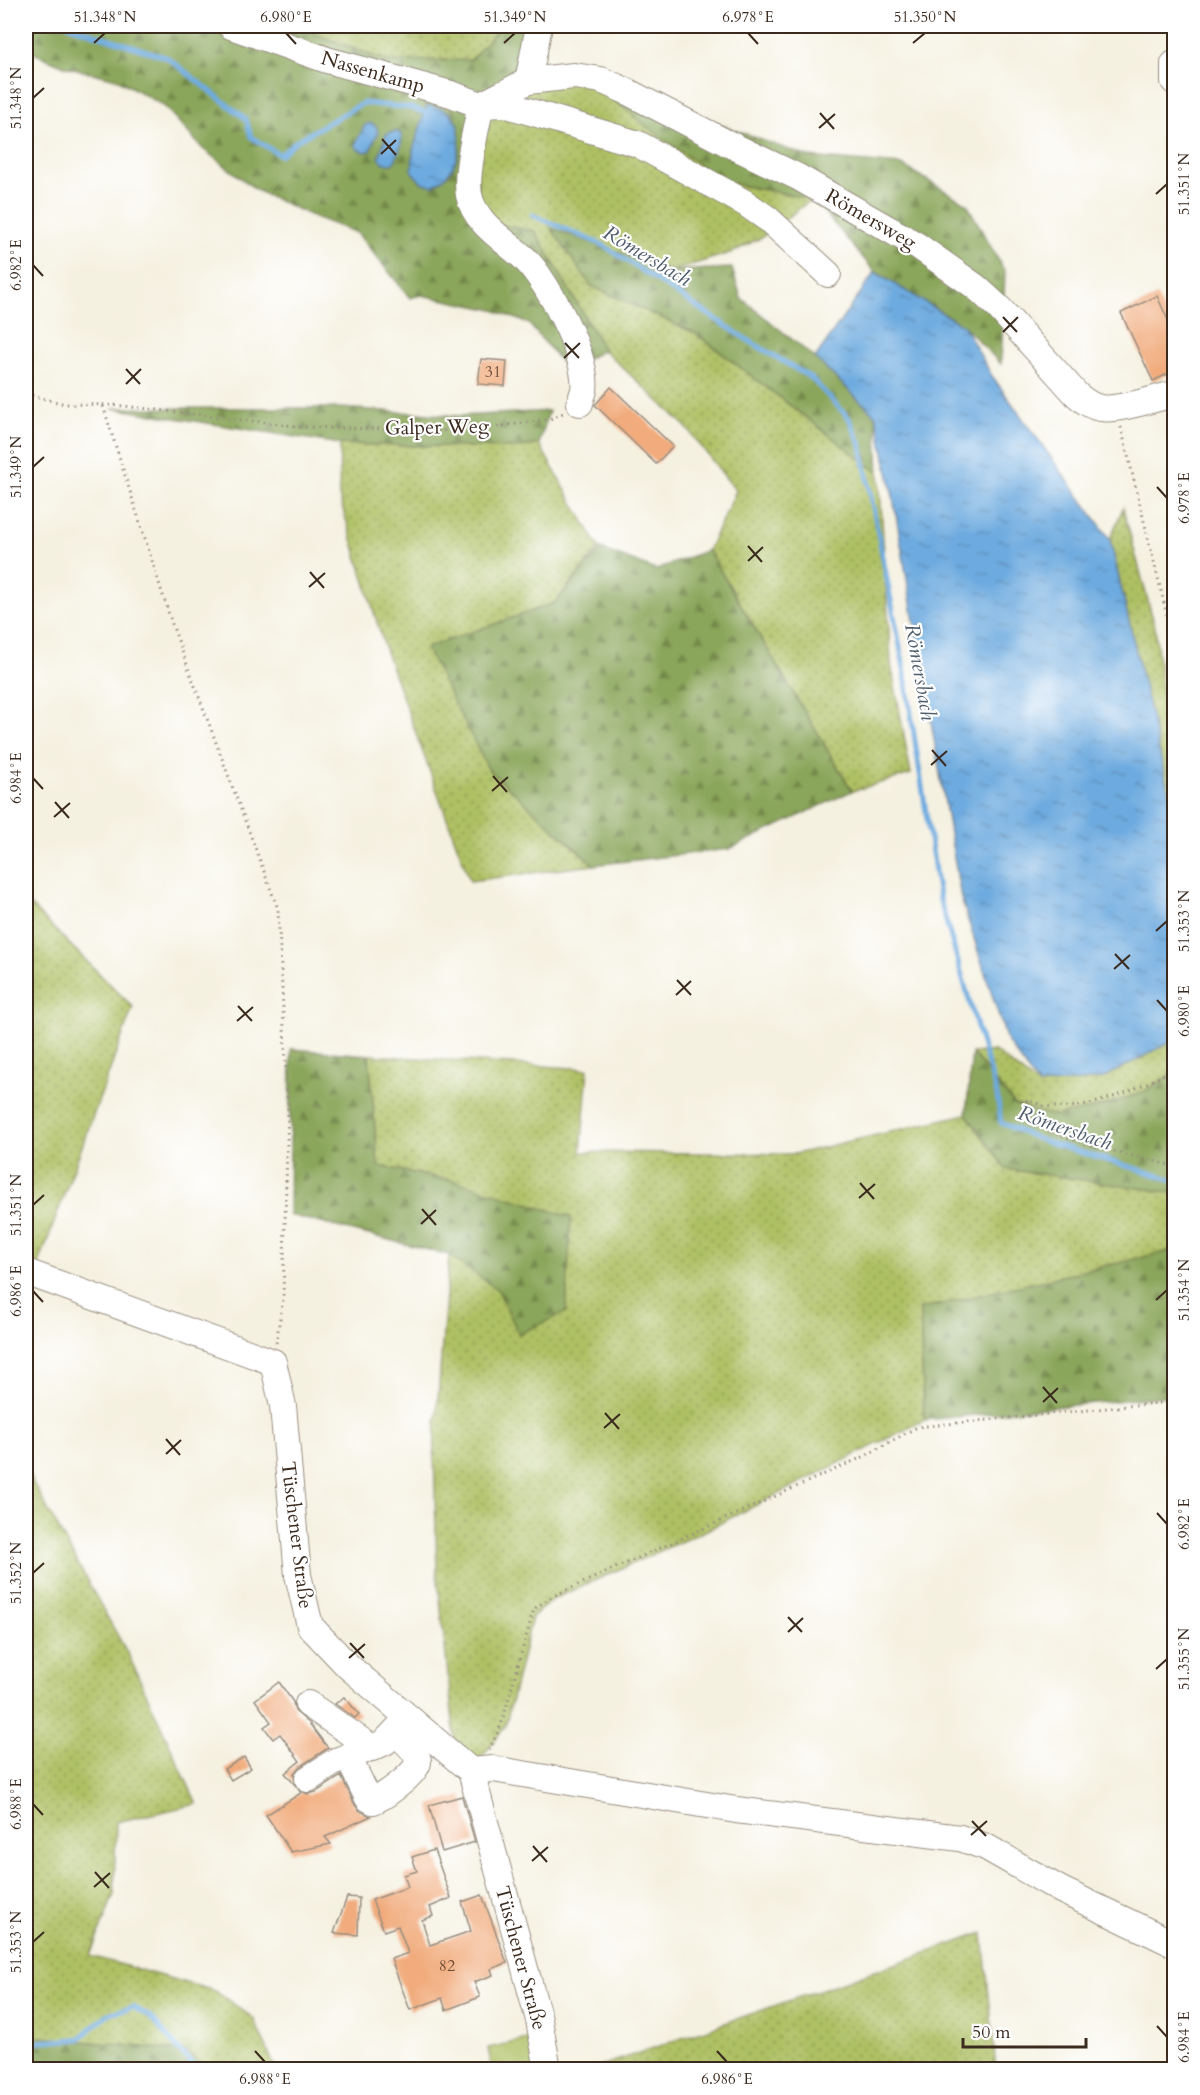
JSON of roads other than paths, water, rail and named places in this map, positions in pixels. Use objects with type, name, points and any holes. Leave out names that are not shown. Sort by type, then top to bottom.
[{"type":"street","name":"Nassenkamp","points":[[231,26],[327,60],[451,94],[482,105],[504,104],[638,144],[745,203],[768,219],[828,274]]},
{"type":"street","points":[[539,26],[528,81],[482,105],[469,193],[478,214],[525,260],[552,297],[580,360],[584,389],[580,403]]},
{"type":"street","points":[[1174,64],[1174,81]]},
{"type":"street","name":"Römersweg","points":[[528,81],[574,76],[602,80],[798,177],[859,210],[918,246],[976,287],[1019,328],[1076,394],[1090,404],[1101,408],[1115,408],[1174,394]]},
{"type":"street","name":"Tüschener Straße","points":[[26,1272],[273,1362],[283,1406],[298,1575],[309,1626],[401,1725],[471,1772],[539,2020],[548,2070]]},
{"type":"street","points":[[308,1704],[372,1748]]},
{"type":"street","points":[[308,1779],[336,1761],[385,1742],[401,1725],[419,1763],[418,1767],[404,1780],[374,1801],[368,1798],[348,1757]]},
{"type":"street","points":[[471,1772],[493,1769],[736,1810],[960,1838],[986,1846],[1061,1890],[1174,1944]]},
{"type":"water","points":[[427,105],[443,109],[452,115],[460,140],[453,167],[433,186],[421,182],[412,172],[413,150]]},
{"type":"water","points":[[370,123],[376,126],[378,132],[370,151],[365,152],[357,149],[355,144],[365,125]]},
{"type":"water","points":[[395,131],[401,136],[400,149],[392,164],[384,163],[379,158],[386,134]]},
{"type":"water","points":[[875,272],[964,326],[992,376],[1110,539],[1174,815],[1174,1040],[1101,1079],[1038,1085],[1007,1041],[961,898],[892,491],[876,416],[815,358]]},
{"type":"waterway","name":"Römersbach","points":[[70,26],[168,58],[246,119],[251,137],[280,155],[296,141],[363,103],[411,108],[428,115]]},
{"type":"waterway","name":"Römersbach","points":[[532,215],[603,245],[746,339],[811,378],[849,418],[861,445],[903,662],[939,897],[997,1095],[1001,1123],[1043,1141],[1174,1180]]},
{"type":"waterway","points":[[26,2043],[79,2039],[108,2014],[133,2007],[149,2016],[197,2070]]}]
